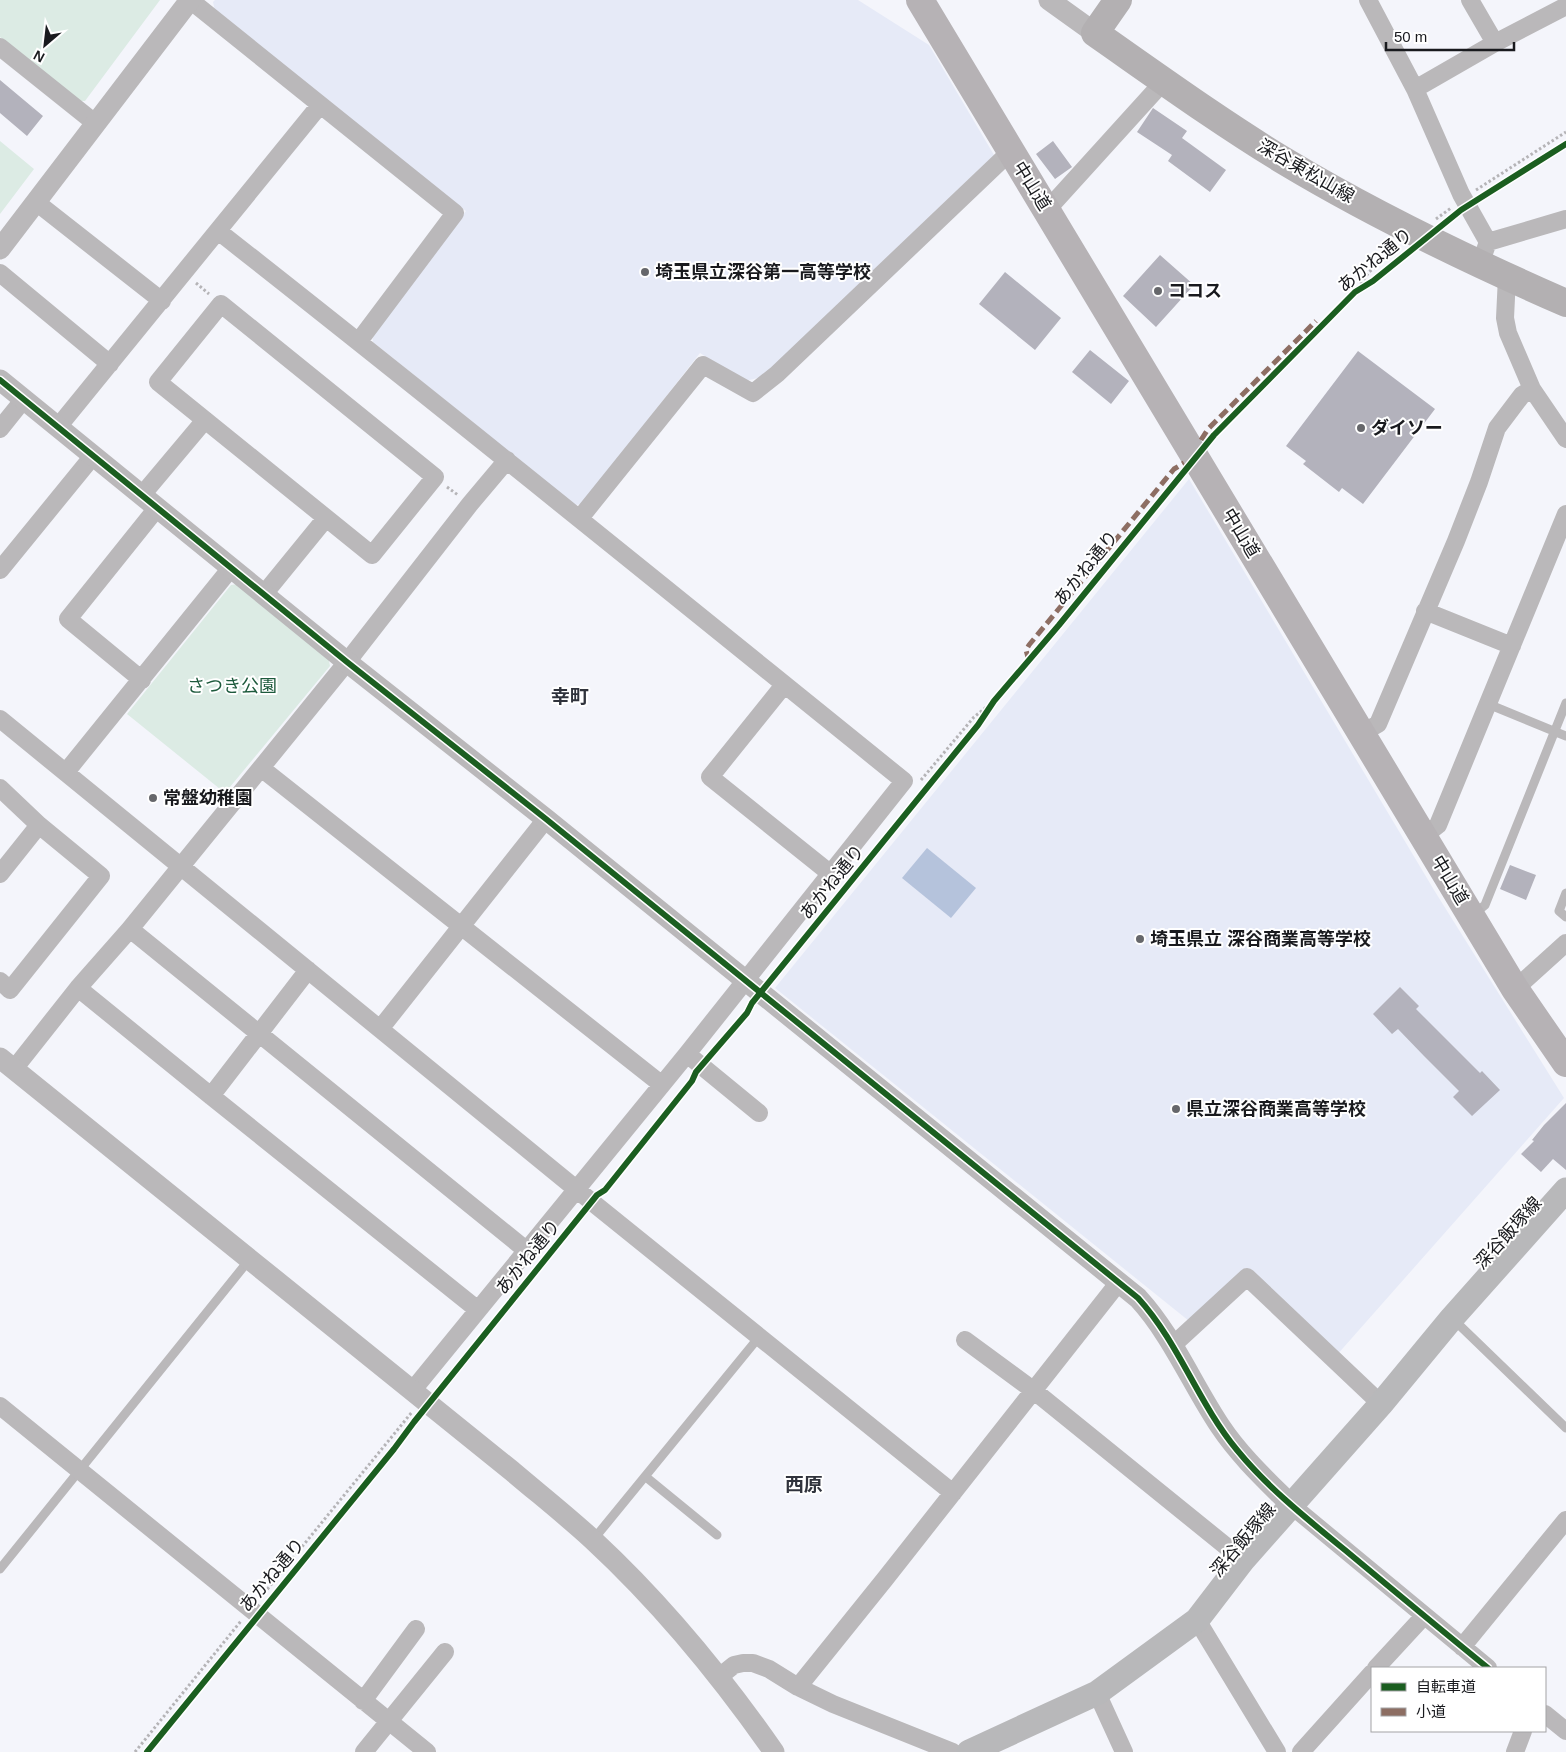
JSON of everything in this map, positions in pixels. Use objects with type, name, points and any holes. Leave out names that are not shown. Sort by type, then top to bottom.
[{"type":"highway","name":"中山道","points":[[920,0],[1515,989],[1546,1037],[1566,1063]]},
{"type":"main road","points":[[1095,33],[1118,0]]},
{"type":"main road","name":"深谷東松山線","points":[[1095,33],[1233,129],[1287,162],[1425,239],[1484,253],[1507,277],[1566,303]]},
{"type":"main road","name":"深谷飯塚線","points":[[969,1752],[1097,1693],[1196,1620],[1243,1560],[1381,1404],[1452,1318],[1566,1190]]},
{"type":"street","points":[[0,249],[190,0],[455,213],[358,341]]},
{"type":"street","points":[[1049,0],[1095,33]]},
{"type":"street","points":[[1368,0],[1416,89],[1484,253],[1566,219]]},
{"type":"street","points":[[1470,0],[1495,43]]},
{"type":"street","points":[[1416,89],[1495,43],[1566,6]]},
{"type":"street","points":[[0,47],[95,123]]},
{"type":"street","points":[[1047,210],[1164,81]]},
{"type":"street","points":[[58,427],[320,105]]},
{"type":"street","points":[[580,518],[703,365],[753,393],[777,374],[1011,152]]},
{"type":"street","points":[[36,202],[162,301]]},
{"type":"street","points":[[218,231],[580,518],[904,781],[687,1054],[660,1084],[478,1310],[412,1401]]},
{"type":"street","points":[[0,273],[110,364]]},
{"type":"street","points":[[1507,277],[1505,318],[1508,333],[1532,389],[1566,439]]},
{"type":"street","points":[[221,304],[435,477],[372,555],[158,382],[221,304]]},
{"type":"street","points":[[0,380],[347,662],[546,819],[1138,1298],[1149,1310],[1219,1425],[1237,1450],[1291,1505],[1487,1667]]},
{"type":"street","points":[[1362,733],[1378,724],[1463,525],[1480,482],[1497,428],[1522,395],[1532,389]]},
{"type":"street","points":[[0,429],[24,399]]},
{"type":"street","points":[[142,680],[68,619],[205,420]]},
{"type":"street","points":[[0,570],[92,456]]},
{"type":"street","points":[[507,460],[470,504],[347,662],[130,929],[7,1064],[249,1259],[412,1401],[512,1471],[593,1541],[670,1620],[719,1677],[774,1752]]},
{"type":"street","points":[[1424,836],[1438,826],[1566,514]]},
{"type":"street","points":[[264,594],[326,518]]},
{"type":"street","points":[[66,772],[231,568]]},
{"type":"street","points":[[1425,611],[1512,646]]},
{"type":"street","points":[[784,685],[710,777],[831,874]]},
{"type":"street","points":[[0,718],[575,1189],[953,1493]]},
{"type":"street","points":[[261,768],[660,1084]]},
{"type":"street","points":[[0,788],[39,825],[101,876],[3,991]]},
{"type":"street","points":[[380,1029],[546,819]]},
{"type":"street","points":[[0,874],[39,825]]},
{"type":"street","points":[[130,929],[526,1250]]},
{"type":"street","points":[[1515,989],[1566,943]]},
{"type":"street","points":[[211,1096],[308,970]]},
{"type":"street","points":[[78,988],[478,1310]]},
{"type":"street","points":[[687,1054],[759,1113]]},
{"type":"street","points":[[1172,1346],[1247,1277],[1381,1404]]},
{"type":"street","points":[[798,1687],[1119,1282]]},
{"type":"street","points":[[965,1340],[1033,1390],[1243,1560]]},
{"type":"street","points":[[0,1406],[428,1752]]},
{"type":"street","points":[[1462,1646],[1566,1520]]},
{"type":"street","points":[[1377,1667],[1424,1616]]},
{"type":"street","points":[[1196,1620],[1277,1752]]},
{"type":"street","points":[[363,1700],[416,1629]]},
{"type":"street","points":[[364,1752],[445,1652]]},
{"type":"street","points":[[719,1677],[734,1665],[753,1663],[769,1669],[798,1687],[842,1708],[953,1752]]},
{"type":"street","points":[[1300,1752],[1371,1674]]},
{"type":"street","points":[[1097,1693],[1124,1752]]},
{"type":"street","points":[[1546,1715],[1566,1731]]},
{"type":"street","points":[[1515,1752],[1523,1732]]},
{"type":"lane","points":[[1472,916],[1484,905],[1566,703]]},
{"type":"lane","points":[[1488,704],[1566,736]]},
{"type":"lane","points":[[1566,894],[1559,911],[1566,917]]},
{"type":"lane","points":[[0,1569],[249,1259]]},
{"type":"lane","points":[[1452,1318],[1566,1428]]},
{"type":"lane","points":[[593,1541],[759,1337]]},
{"type":"lane","points":[[646,1477],[717,1535]]},
{"type":"path","points":[[1473,192],[1566,132]]},
{"type":"path","points":[[184,274],[221,304]]},
{"type":"path","points":[[435,477],[470,504]]},
{"type":"path","points":[[978,725],[999,694]]},
{"type":"shaded area","name":"埼玉県立深谷第一高等学校","points":[[215,0],[858,0],[929,45],[994,155],[762,377],[745,381],[700,353],[582,504],[575,505],[373,342],[372,334],[466,211],[215,11],[213,2]]},
{"type":"shaded area","name":"埼玉県立 深谷商業高等学校","points":[[1189,479],[1434,890],[1564,1098],[1336,1356],[1246,1268],[1189,1321],[775,988]]},
{"type":"green space","points":[[0,0],[160,0],[85,101],[79,101],[0,37]]},
{"type":"green space","points":[[0,141],[34,169],[0,214]]},
{"type":"green space","name":"さつき公園","points":[[238,584],[328,656],[330,666],[225,793],[127,714],[231,585]]},
{"type":"water","points":[[927,848],[976,888],[951,918],[902,878]]},
{"type":"building","points":[[0,80],[43,116],[27,136],[0,113]]},
{"type":"building","points":[[1153,108],[1187,131],[1182,138],[1226,170],[1210,192],[1168,161],[1172,155],[1137,132]]},
{"type":"building","points":[[1053,141],[1072,167],[1055,179],[1036,154]]},
{"type":"building","name":"ココス","points":[[1160,255],[1194,285],[1156,327],[1123,296]]},
{"type":"building","points":[[1005,272],[1061,318],[1035,350],[979,304]]},
{"type":"building","points":[[1090,350],[1129,381],[1111,404],[1072,372]]},
{"type":"building","name":"ダイソー","points":[[1358,351],[1435,409],[1363,504],[1342,488],[1339,492],[1303,464],[1306,461],[1286,446]]},
{"type":"building","points":[[1510,865],[1536,875],[1526,900],[1500,889]]},
{"type":"building","points":[[1400,987],[1419,1006],[1416,1009],[1480,1073],[1482,1071],[1500,1090],[1472,1116],[1453,1097],[1459,1091],[1398,1029],[1392,1034],[1373,1014]]},
{"type":"building","points":[[1566,1103],[1566,1170],[1553,1159],[1541,1172],[1521,1154],[1534,1141],[1532,1140],[1544,1125]]},
{"type":"marked path","points":[[1201,440],[1208,429],[1316,321]]},
{"type":"marked path","points":[[1029,661],[1026,650],[1029,645],[1174,469],[1184,463]]},
{"type":"cycle path","name":"あかね通り","points":[[147,1752],[394,1449],[597,1195],[605,1190],[692,1081],[696,1072],[747,1013],[752,1003],[978,725],[994,701],[1059,625],[1214,435],[1355,292],[1373,281],[1461,210],[1566,144]]},
{"type":"cycle path","points":[[0,380],[347,662],[546,819],[1138,1298],[1165,1334],[1223,1432],[1249,1464],[1302,1515],[1487,1667]]},
{"type":"place","name":"埼玉県立深谷第一高等学校","points":[[645,272]]},
{"type":"place","name":"ココス","points":[[1158,291]]},
{"type":"place","name":"ダイソー","points":[[1361,428]]},
{"type":"place","name":"常盤幼稚園","points":[[153,798]]},
{"type":"place","name":"埼玉県立 深谷商業高等学校","points":[[1140,939]]},
{"type":"place","name":"県立深谷商業高等学校","points":[[1176,1109]]},
{"type":"district","name":"幸町","points":[[570,696]]},
{"type":"district","name":"西原","points":[[804,1484]]}]
